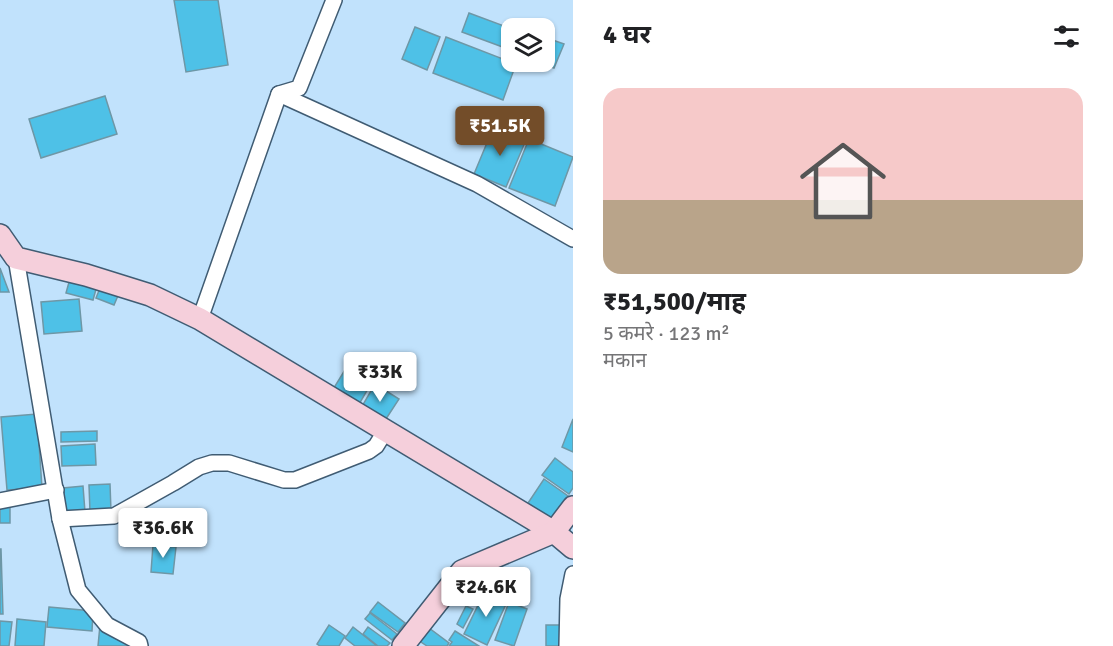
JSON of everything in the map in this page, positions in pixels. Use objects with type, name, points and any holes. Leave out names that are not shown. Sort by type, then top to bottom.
[{"type":"street","points":[[279,94],[299,88],[334,0]]},
{"type":"street","points":[[279,94],[477,184],[573,239]]},
{"type":"street","points":[[200,319],[279,94]]},
{"type":"street","points":[[0,235],[16,258],[60,519],[78,590],[107,625],[139,642],[140,646]]},
{"type":"street","points":[[16,258],[86,275],[150,295],[200,319],[554,532],[573,548]]},
{"type":"street","points":[[60,519],[114,516],[199,467],[212,463],[229,463],[284,480],[296,480],[369,451],[376,446],[386,430]]},
{"type":"street","points":[[0,501],[56,490]]},
{"type":"street","points":[[403,646],[462,570],[554,532],[573,507]]},
{"type":"street","points":[[567,646],[568,599],[573,574]]},
{"type":"building","points":[[174,0],[218,0],[228,65],[186,72]]},
{"type":"building","points":[[469,13],[501,25],[501,46],[462,32]]},
{"type":"building","points":[[415,27],[440,37],[427,70],[402,59]]},
{"type":"building","points":[[446,37],[501,58],[501,72],[513,72],[503,100],[433,73]]},
{"type":"building","points":[[555,41],[564,44],[555,66]]},
{"type":"building","points":[[105,96],[117,134],[41,158],[29,119]]},
{"type":"building","points":[[494,126],[526,140],[506,187],[474,174]]},
{"type":"building","points":[[529,139],[573,157],[555,206],[509,188]]},
{"type":"building","points":[[0,268],[9,292],[0,292]]},
{"type":"building","points":[[71,275],[98,282],[93,300],[66,293]]},
{"type":"building","points":[[102,283],[120,291],[114,305],[96,298]]},
{"type":"building","points":[[79,299],[82,331],[44,334],[41,302]]},
{"type":"building","points":[[351,360],[376,375],[358,406],[332,391]]},
{"type":"building","points":[[375,384],[399,399],[384,422],[361,408]]},
{"type":"building","points":[[37,414],[42,488],[7,490],[1,417]]},
{"type":"building","points":[[573,419],[573,452],[562,447]]},
{"type":"building","points":[[97,431],[97,441],[61,442],[61,432]]},
{"type":"building","points":[[95,444],[96,465],[62,466],[61,446]]},
{"type":"building","points":[[555,458],[573,472],[573,488],[569,494],[542,475]]},
{"type":"building","points":[[544,479],[568,496],[551,519],[528,503]]},
{"type":"building","points":[[110,484],[111,511],[90,512],[89,485]]},
{"type":"building","points":[[83,486],[85,512],[65,514],[63,488]]},
{"type":"building","points":[[10,506],[10,523],[0,523],[0,507]]},
{"type":"building","points":[[153,545],[176,547],[173,574],[151,572]]},
{"type":"building","points":[[1,549],[3,614],[0,614]]},
{"type":"building","points":[[485,591],[507,602],[487,645],[464,634]]},
{"type":"building","points":[[378,602],[405,623],[398,632],[370,612]]},
{"type":"building","points":[[509,602],[527,609],[514,646],[495,640]]},
{"type":"building","points":[[466,606],[473,609],[463,628],[457,624]]},
{"type":"building","points":[[49,607],[93,611],[92,631],[47,627]]},
{"type":"building","points":[[370,613],[397,634],[392,640],[365,619]]},
{"type":"building","points":[[17,619],[46,622],[44,646],[15,646]]},
{"type":"building","points":[[0,621],[12,622],[9,646],[0,646]]},
{"type":"building","points":[[100,625],[131,646],[98,646]]},
{"type":"building","points":[[329,625],[345,636],[339,646],[317,644]]},
{"type":"building","points":[[425,625],[449,643],[447,646],[427,646],[415,638]]},
{"type":"building","points":[[546,625],[564,625],[564,646],[546,646]]},
{"type":"building","points":[[353,627],[377,646],[355,646],[345,638]]},
{"type":"building","points":[[368,627],[390,643],[387,646],[378,646],[363,634]]},
{"type":"building","points":[[455,631],[479,646],[449,646],[452,642],[449,640]]}]
